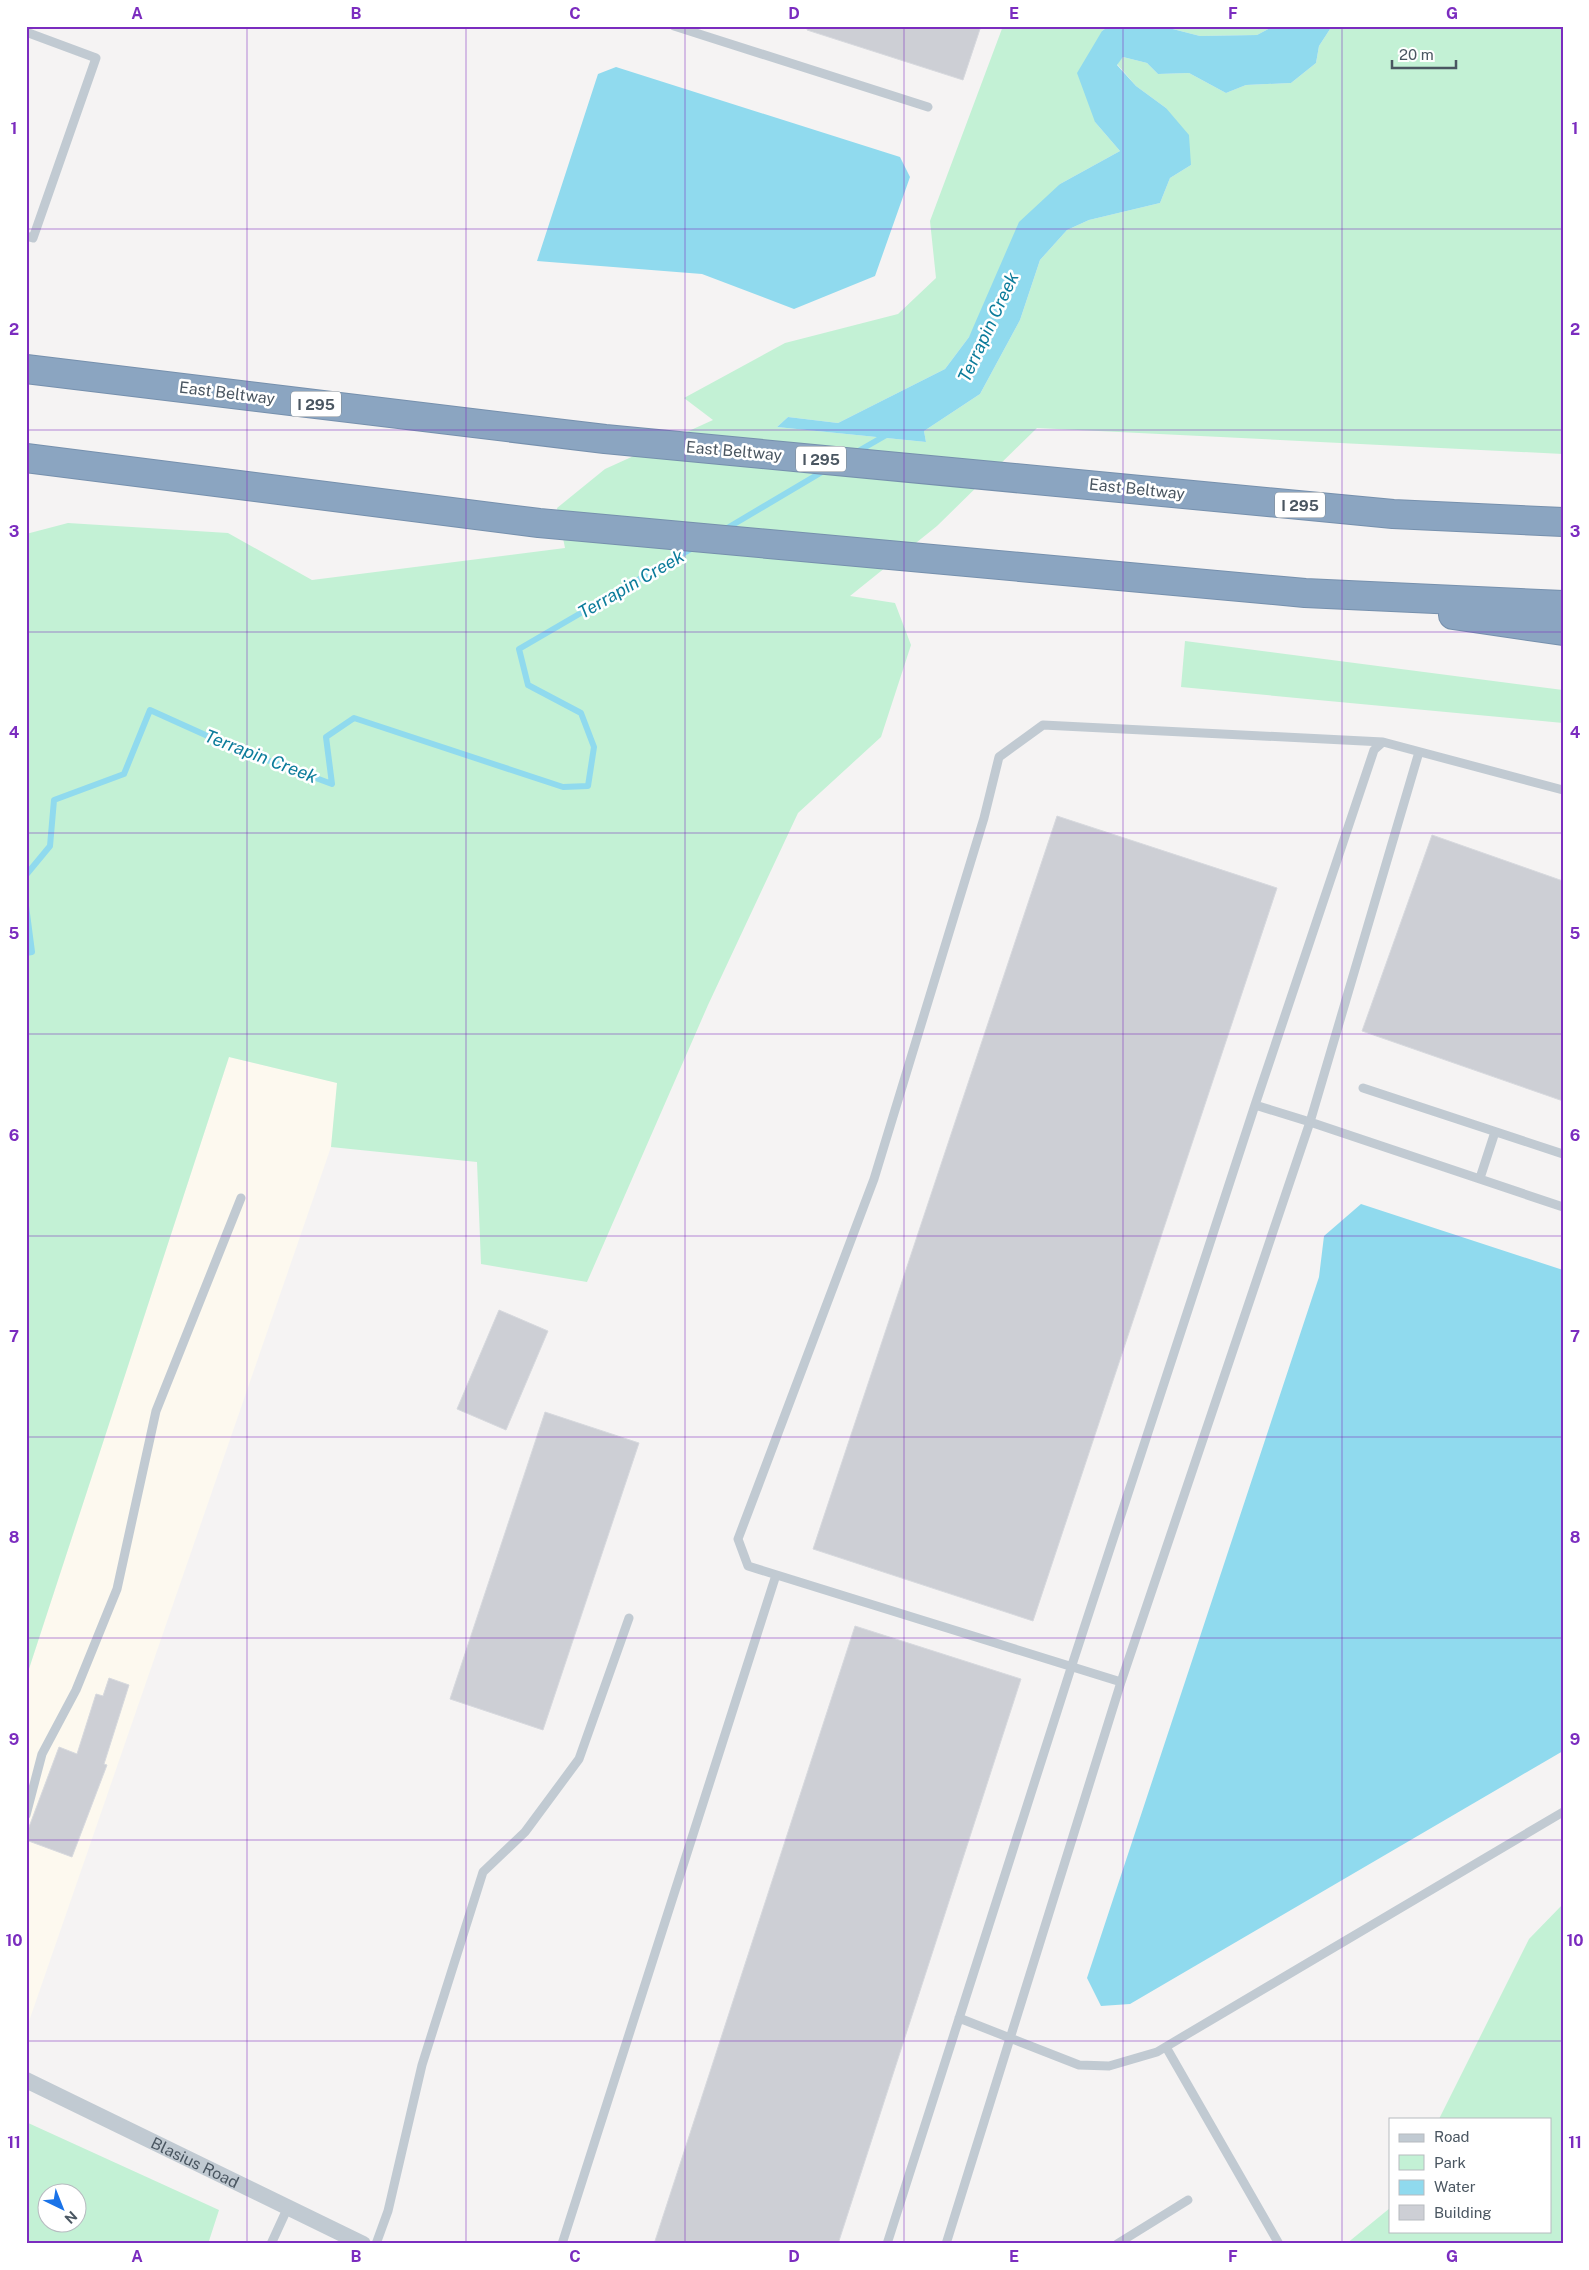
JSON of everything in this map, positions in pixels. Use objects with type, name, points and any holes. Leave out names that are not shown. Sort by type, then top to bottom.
[{"type":"highway","name":"East Beltway","points":[[26,369],[605,439],[1394,514],[1563,522]]},
{"type":"highway","points":[[26,458],[539,523],[1305,593],[1563,604]]},
{"type":"highway","points":[[1530,520],[1563,518]]},
{"type":"highway","points":[[1305,593],[1563,631]]},
{"type":"street","name":"Blasius Road","points":[[26,2080],[363,2244]]},
{"type":"lane","points":[[674,26],[928,107]]},
{"type":"lane","points":[[26,32],[96,58],[33,238],[26,236]]},
{"type":"lane","points":[[1122,1682],[1071,1668],[748,1566],[738,1539],[874,1179],[984,818],[999,757],[1044,725],[1383,742],[1563,790]]},
{"type":"lane","points":[[887,2244],[1071,1668],[1255,1105],[1374,750],[1383,742]]},
{"type":"lane","points":[[946,2244],[1122,1682],[1310,1122],[1419,752]]},
{"type":"lane","points":[[1363,1088],[1563,1154]]},
{"type":"lane","points":[[1255,1105],[1563,1207]]},
{"type":"lane","points":[[1480,1178],[1495,1132]]},
{"type":"lane","points":[[26,1815],[42,1754],[76,1690],[117,1589],[156,1411],[241,1198]]},
{"type":"lane","points":[[562,2244],[776,1575]]},
{"type":"lane","points":[[376,2244],[388,2211],[422,2065],[483,1872],[525,1832],[579,1760],[629,1618]]},
{"type":"lane","points":[[960,2018],[1079,2064],[1109,2066],[1157,2052],[1563,1812]]},
{"type":"lane","points":[[1166,2047],[1279,2244]]},
{"type":"lane","points":[[1117,2244],[1188,2200]]},
{"type":"lane","points":[[271,2244],[288,2207]]},
{"type":"shaded area","points":[[229,1057],[338,1083],[331,1147],[26,2030],[26,1678]]},
{"type":"green space","points":[[1003,26],[1109,26],[1102,31],[1095,122],[1120,151],[1060,184],[969,337],[945,369],[838,423],[788,417],[777,427],[926,442],[924,431],[980,394],[1020,320],[1040,260],[1067,230],[1089,220],[1160,203],[1170,178],[1191,165],[1166,108],[1136,86],[1117,64],[1123,57],[1147,63],[1158,74],[1189,73],[1226,93],[1246,85],[1291,83],[1316,63],[1319,46],[1332,26],[1563,26],[1563,454],[1037,428],[937,526],[850,596],[895,603],[911,645],[881,737],[798,813],[708,1005],[587,1282],[481,1264],[477,1162],[331,1147],[337,1083],[229,1057],[26,1678],[26,534],[68,523],[228,533],[312,580],[565,548],[557,508],[605,469],[713,420],[684,398],[785,343],[898,314],[936,278],[930,221]]},
{"type":"green space","points":[[1161,26],[1274,26],[1257,35],[1200,36]]},
{"type":"green space","points":[[1185,641],[1563,690],[1563,723],[1181,687]]},
{"type":"green space","points":[[1563,1904],[1563,2244],[1346,2244],[1389,2209],[1389,2232],[1552,2232],[1552,2118],[1440,2118],[1529,1939]]},
{"type":"green space","points":[[26,2122],[219,2210],[208,2244],[26,2244]]},
{"type":"water","points":[[1109,26],[1161,26],[1200,36],[1257,35],[1274,26],[1332,26],[1319,46],[1316,63],[1291,83],[1246,85],[1226,93],[1189,73],[1158,74],[1147,63],[1123,57],[1117,65],[1136,86],[1166,108],[1189,135],[1191,165],[1170,178],[1160,203],[1089,220],[1067,230],[1040,260],[1020,320],[980,394],[924,431],[926,442],[777,427],[788,417],[838,423],[945,369],[969,337],[1019,222],[1060,184],[1120,151],[1095,122],[1077,73],[1102,31]]},
{"type":"water","points":[[616,67],[900,157],[910,177],[875,276],[794,309],[702,274],[537,261],[598,74]]},
{"type":"water","points":[[1361,1204],[1563,1270],[1563,1751],[1130,2004],[1101,2006],[1087,1978],[1319,1277],[1324,1236]]},
{"type":"building","points":[[808,26],[981,26],[963,80],[807,30]]},
{"type":"building","points":[[1057,816],[1277,888],[1033,1621],[813,1549]]},
{"type":"building","points":[[1432,835],[1563,881],[1563,1101],[1362,1031]]},
{"type":"building","points":[[499,1310],[548,1331],[506,1430],[457,1409]]},
{"type":"building","points":[[545,1412],[639,1443],[543,1730],[450,1699]]},
{"type":"building","points":[[855,1626],[1021,1679],[838,2244],[654,2244]]},
{"type":"building","points":[[109,1678],[129,1685],[104,1764],[107,1765],[72,1857],[26,1840],[26,1835],[59,1747],[77,1754],[96,1694],[103,1696]]},
{"type":"waterway","name":"Terrapin Creek","points":[[855,453],[888,434]]},
{"type":"waterway","name":"Terrapin Creek","points":[[724,530],[827,469]]},
{"type":"waterway","name":"Terrapin Creek","points":[[26,875],[50,846],[54,800],[124,774],[150,710],[232,747],[332,784],[326,737],[354,718],[563,787],[588,786],[594,747],[581,713],[528,685],[519,649],[696,546]]},
{"type":"waterway","name":"Terrapin Creek","points":[[26,906],[32,952],[26,953]]}]
